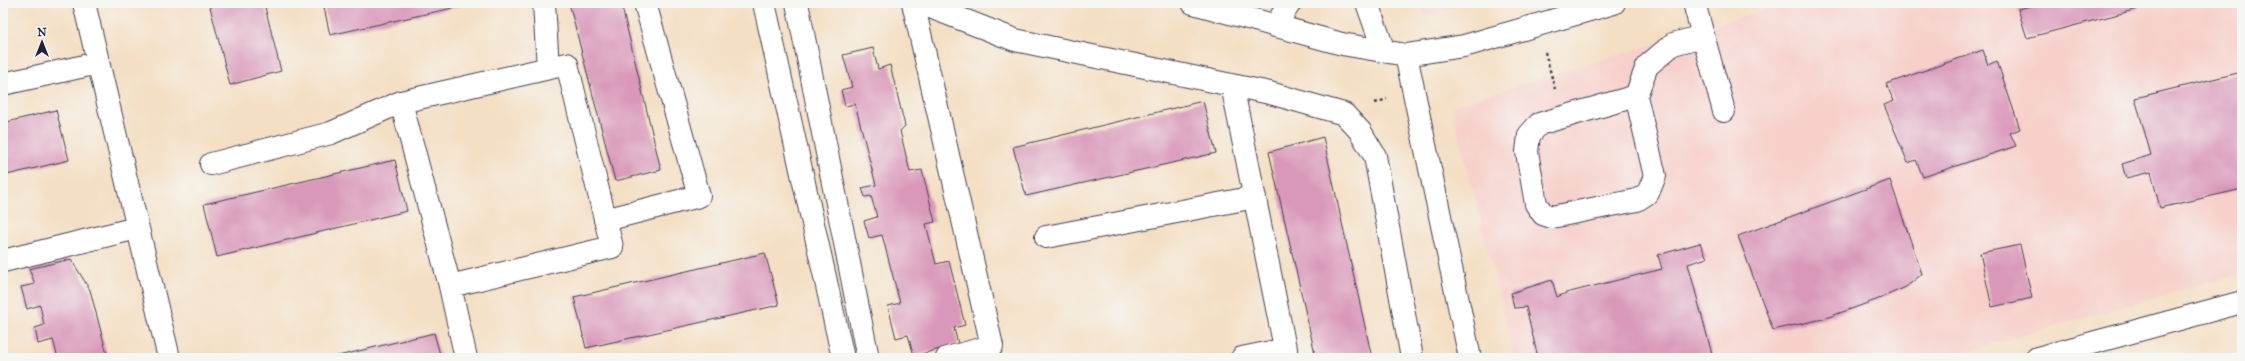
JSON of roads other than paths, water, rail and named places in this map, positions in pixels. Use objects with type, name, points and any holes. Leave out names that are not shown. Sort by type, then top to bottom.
[{"type":"street","points":[[84,3],[169,358]]},
{"type":"street","points":[[544,3],[548,68]]},
{"type":"street","points":[[605,220],[699,196],[645,3]]},
{"type":"street","points":[[764,3],[843,358]]},
{"type":"street","points":[[797,3],[868,358]]},
{"type":"street","points":[[913,3],[992,346],[947,358]]},
{"type":"street","points":[[920,3],[1015,40],[1270,93],[1344,114],[1360,131],[1375,156],[1412,358]]},
{"type":"street","points":[[1193,3],[1342,44],[1406,55],[1464,46],[1614,3]]},
{"type":"street","points":[[1275,26],[1290,3]]},
{"type":"street","points":[[1367,3],[1384,51]]},
{"type":"street","points":[[1694,3],[1724,111]]},
{"type":"street","points":[[1636,96],[1539,124],[1529,135],[1527,152],[1536,204],[1543,214],[1552,217],[1637,200],[1648,193],[1655,176],[1636,96],[1647,66],[1673,44],[1703,36]]},
{"type":"street","points":[[1406,55],[1470,358]]},
{"type":"street","points":[[3,84],[98,63]]},
{"type":"street","points":[[211,164],[331,134],[401,102],[568,64],[612,247],[450,286]]},
{"type":"street","points":[[1232,85],[1286,354],[1242,358]]},
{"type":"street","points":[[401,102],[450,286],[466,358]]},
{"type":"street","points":[[1046,237],[1255,197]]},
{"type":"street","points":[[3,261],[137,228]]},
{"type":"street","points":[[2037,358],[2242,302]]}]
